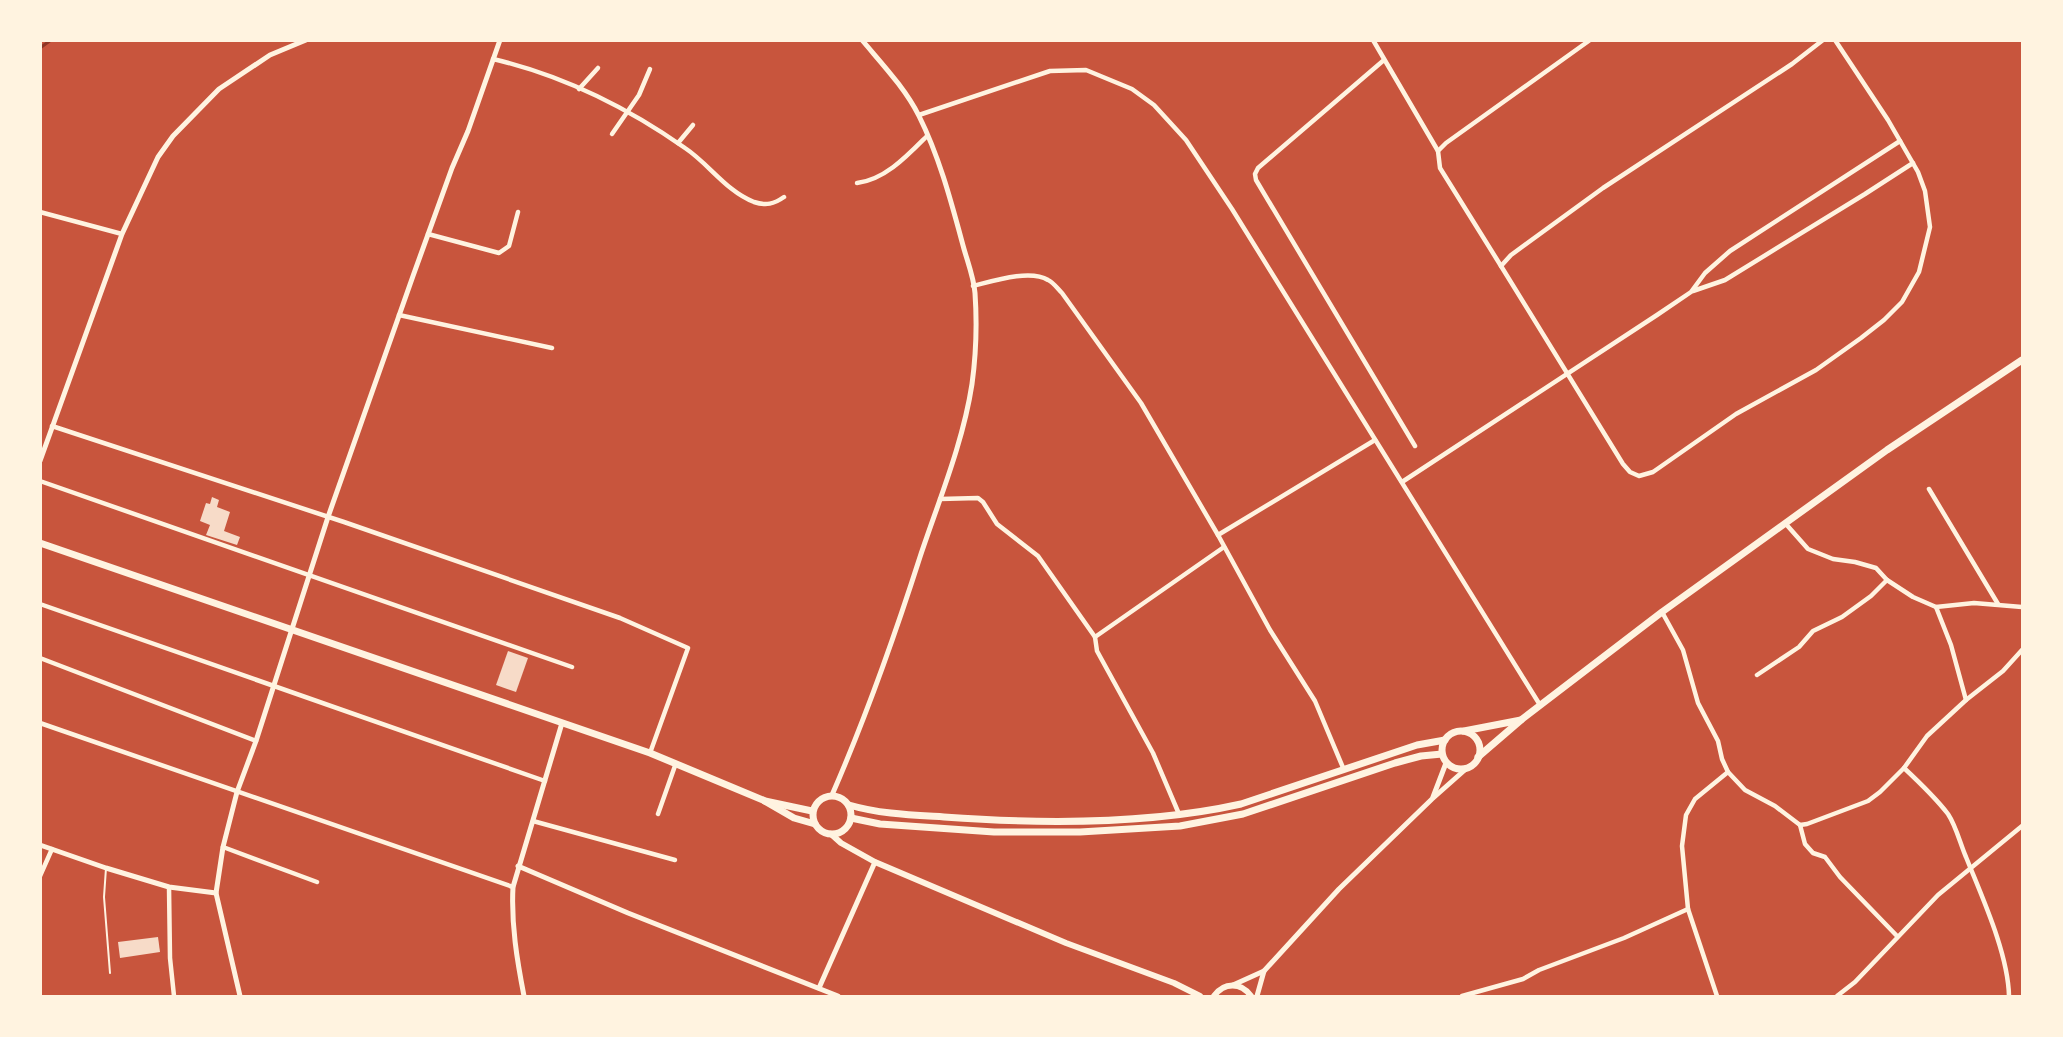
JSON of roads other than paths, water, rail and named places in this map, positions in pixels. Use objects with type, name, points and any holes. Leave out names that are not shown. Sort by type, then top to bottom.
[{"type":"main road","points":[[1445,740],[1442,754],[1446,763],[1456,768],[1467,768],[1521,720],[1662,612],[1887,450],[2022,360]]},
{"type":"main road","points":[[40,543],[124,570],[291,631],[650,753],[763,800],[783,813],[815,824]]},
{"type":"main road","points":[[1200,996],[1174,983],[1066,944],[875,862],[819,829],[815,824],[812,811],[819,800],[832,795],[849,805],[881,812],[995,821],[1079,821],[1211,810],[1241,804],[1417,745],[1445,740],[1453,733],[1521,720]]},
{"type":"main road","points":[[1463,731],[1477,741],[1478,758]]},
{"type":"main road","points":[[851,818],[880,824],[994,832],[1080,832],[1180,826],[1243,814],[1395,763],[1421,756],[1442,754]]},
{"type":"main road","points":[[763,800],[812,811]]},
{"type":"main road","points":[[831,834],[844,830],[851,818],[849,805]]},
{"type":"main road","points":[[1214,996],[1220,990],[1233,985],[1246,990],[1251,996]]},
{"type":"street","points":[[40,461],[122,234],[158,158],[173,136],[219,89],[255,64],[306,40]]},
{"type":"street","points":[[240,996],[216,893],[237,792],[256,741],[328,517],[428,234],[500,40]]},
{"type":"street","points":[[832,795],[889,651],[964,426],[972,382],[975,320],[974,286],[946,185],[919,115],[889,72],[862,40]]},
{"type":"street","points":[[1373,40],[1438,151],[1440,168],[1623,464],[1630,472],[1639,476],[1653,472],[1736,414],[1816,370],[1869,332],[1902,302],[1919,272],[1929,226],[1925,191],[1913,163],[1888,120],[1836,40]]},
{"type":"street","points":[[1438,151],[1590,40]]},
{"type":"street","points":[[1501,266],[1511,255],[1603,188],[1792,64],[1823,40]]},
{"type":"street","points":[[493,59],[514,64],[579,89],[627,113],[678,143],[740,195],[764,205],[772,204],[784,197]]},
{"type":"street","points":[[1384,60],[1258,168],[1255,174],[1256,180],[1415,446]]},
{"type":"street","points":[[579,89],[598,68]]},
{"type":"street","points":[[612,134],[639,95],[650,69]]},
{"type":"street","points":[[919,115],[1050,71],[1086,70],[1132,89],[1154,105],[1186,140],[1540,705]]},
{"type":"street","points":[[678,143],[693,125]]},
{"type":"street","points":[[857,183],[875,179],[912,151],[927,136]]},
{"type":"street","points":[[1691,292],[1705,273],[1730,251],[1900,141]]},
{"type":"street","points":[[1402,482],[1569,375],[1691,292],[1725,280],[1865,195],[1913,163]]},
{"type":"street","points":[[40,212],[122,234]]},
{"type":"street","points":[[428,234],[499,253],[509,246],[518,212]]},
{"type":"street","points":[[974,286],[1008,277],[1034,276],[1048,280],[1055,286],[1141,403],[1270,630],[1315,701],[1344,770]]},
{"type":"street","points":[[399,315],[552,348]]},
{"type":"street","points":[[52,426],[328,517],[620,618],[688,648],[650,753]]},
{"type":"street","points":[[1218,535],[1375,440]]},
{"type":"street","points":[[40,481],[572,668]]},
{"type":"street","points":[[1929,489],[1998,604]]},
{"type":"street","points":[[940,498],[978,498],[997,524],[1038,556],[1095,637],[1097,651],[1153,753],[1179,814]]},
{"type":"street","points":[[1785,523],[1808,549],[1833,559],[1876,568],[1887,580],[1913,597],[1936,607],[1974,603],[2022,608]]},
{"type":"street","points":[[1095,637],[1224,547]]},
{"type":"street","points":[[1757,675],[1799,647],[1813,631],[1842,617],[1871,596],[1887,580]]},
{"type":"street","points":[[40,604],[545,781]]},
{"type":"street","points":[[1936,607],[1951,645],[1966,700]]},
{"type":"street","points":[[1662,612],[1683,650],[1698,703],[1718,741],[1728,772],[1745,790],[1775,806],[1800,825],[1805,844],[1813,853],[1825,857],[1840,877],[1897,936]]},
{"type":"street","points":[[1800,825],[1868,801],[1880,792],[1904,768],[1927,736],[1966,700],[2003,671],[2022,650]]},
{"type":"street","points":[[40,658],[256,741]]},
{"type":"street","points":[[40,723],[513,887]]},
{"type":"street","points":[[524,996],[515,945],[512,914],[513,887],[562,723]]},
{"type":"street","points":[[658,814],[676,763]]},
{"type":"street","points":[[1432,799],[1446,763]]},
{"type":"street","points":[[1233,985],[1264,971],[1339,889],[1467,768]]},
{"type":"street","points":[[1904,768],[1931,794],[1949,816],[2001,952],[2009,996]]},
{"type":"street","points":[[1717,996],[1688,909],[1682,846],[1686,815],[1695,800],[1728,772]]},
{"type":"street","points":[[533,821],[675,860]]},
{"type":"street","points":[[1837,996],[1855,982],[1938,896],[2022,826]]},
{"type":"street","points":[[40,845],[169,887],[216,893]]},
{"type":"street","points":[[224,847],[317,882]]},
{"type":"street","points":[[40,876],[52,849]]},
{"type":"street","points":[[819,988],[875,862]]},
{"type":"street","points":[[518,866],[628,913],[838,996]]},
{"type":"street","points":[[169,887],[170,958],[174,996]]},
{"type":"street","points":[[1462,996],[1511,984],[1539,970],[1624,938],[1688,909]]},
{"type":"street","points":[[1257,996],[1264,971]]},
{"type":"lane","points":[[106,868],[104,897],[110,973]]},
{"type":"waterway","points":[[40,48],[51,40]]}]
